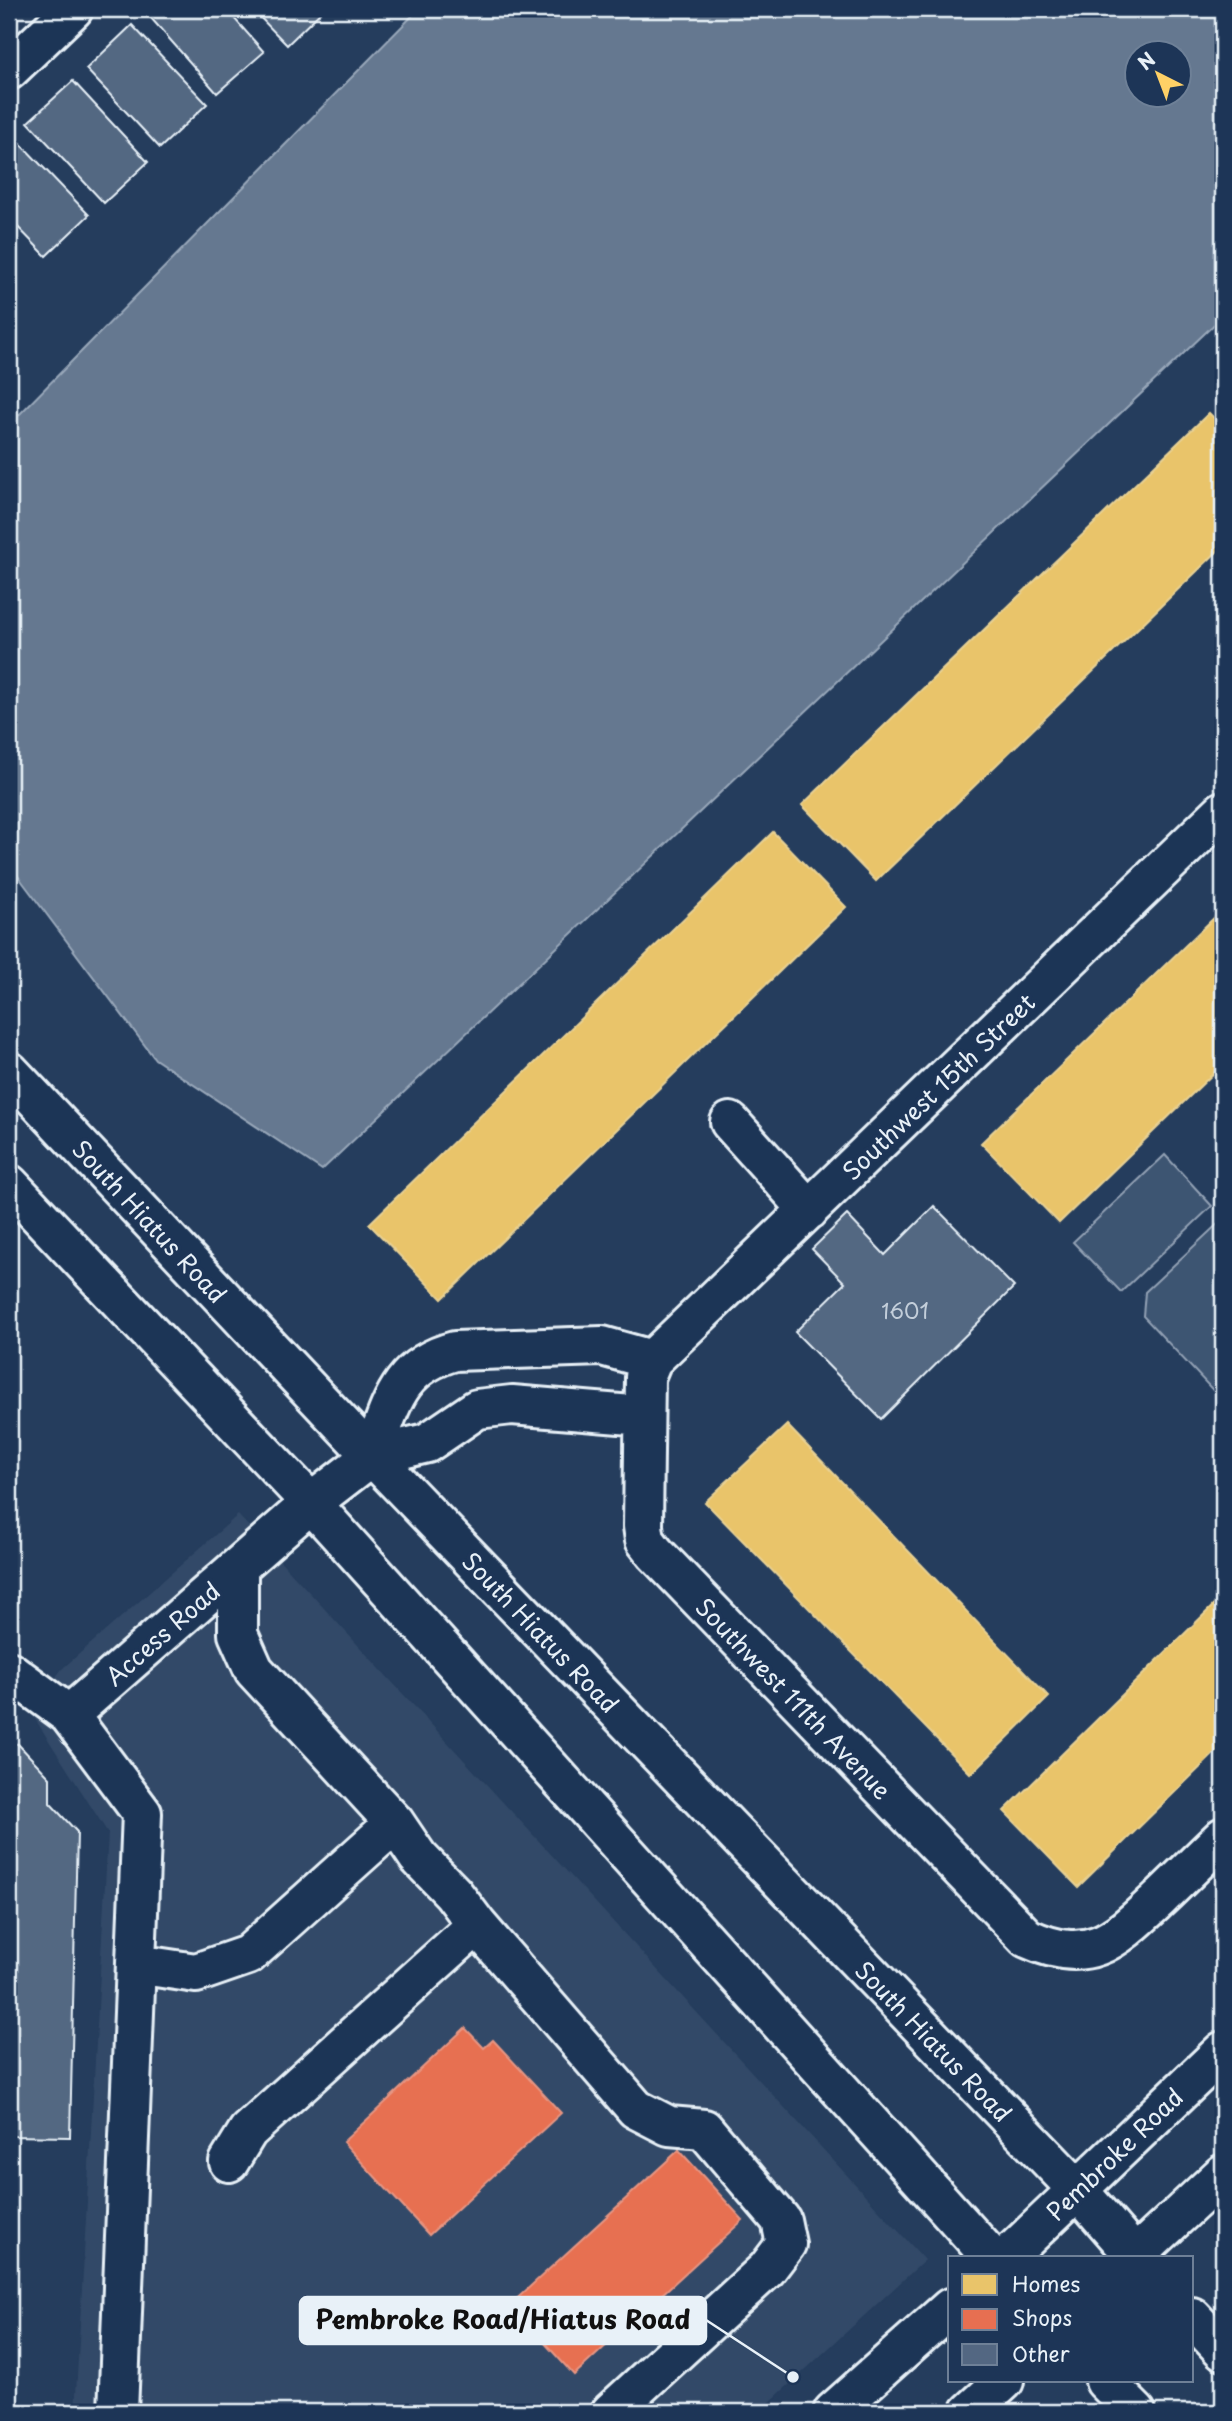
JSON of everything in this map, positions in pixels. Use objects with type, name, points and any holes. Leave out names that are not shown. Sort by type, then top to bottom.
[{"type":"main road","points":[[9,70],[73,9]]},
{"type":"main road","name":"Southwest 15th Street","points":[[648,1368],[1223,811]]},
{"type":"main road","name":"South Hiatus Road","points":[[9,1071],[372,1456],[1077,2189],[1133,2256]]},
{"type":"main road","points":[[730,1122],[809,1210]]},
{"type":"main road","points":[[9,1184],[311,1503],[990,2256]]},
{"type":"main road","points":[[372,1456],[399,1387],[420,1366],[435,1356],[455,1351],[602,1346],[648,1368]]},
{"type":"main road","name":"Southwest 111th Avenue","points":[[648,1368],[644,1416],[645,1540],[1027,1938],[1049,1949],[1071,1951],[1096,1947],[1119,1936],[1223,1837]]},
{"type":"main road","points":[[311,1503],[372,1456],[427,1443],[477,1409],[512,1405],[644,1416]]},
{"type":"main road","name":"Access Road","points":[[69,1715],[311,1503]]},
{"type":"main road","points":[[238,1567],[238,1634],[254,1671],[395,1822],[418,1857],[453,1893],[477,1925],[636,2109],[669,2126],[704,2129],[781,2220],[786,2244],[767,2269],[611,2412]]},
{"type":"main road","points":[[9,1671],[69,1715],[142,1813],[118,2412]]},
{"type":"main road","points":[[136,1964],[196,1973],[248,1955],[395,1822]]},
{"type":"main road","points":[[229,2162],[248,2131],[477,1925]]},
{"type":"main road","name":"Pembroke Road","points":[[1008,2256],[1223,2051]]},
{"type":"main road","points":[[1137,2256],[1223,2174]]},
{"type":"main road","points":[[833,2412],[948,2310]]},
{"type":"main road","points":[[1194,2318],[1223,2350]]},
{"type":"main road","points":[[970,2412],[1003,2382]]},
{"type":"main road","points":[[1106,2382],[1136,2412]]},
{"type":"shaded area","points":[[419,9],[1223,9],[1223,316],[322,1170],[155,1059],[9,864],[9,425]]},
{"type":"shaded area","points":[[1165,1155],[1212,1206],[1121,1292],[1073,1242]]},
{"type":"shaded area","points":[[1223,1219],[1223,1401],[1143,1316],[1145,1292]]},
{"type":"shaded area","points":[[238,1515],[925,2260],[759,2412],[75,2412],[108,1833],[30,1711],[62,1669]]},
{"type":"building: Homes","points":[[1209,413],[1223,427],[1223,546],[876,881],[802,805]]},
{"type":"building: Homes","points":[[773,832],[846,907],[442,1299],[369,1224]]},
{"type":"building: Homes","points":[[1223,909],[1223,1064],[1059,1223],[981,1143]]},
{"type":"building: Homes","points":[[787,1425],[1049,1697],[971,1774],[705,1502]]},
{"type":"building: Homes","points":[[1223,1596],[1223,1745],[1078,1887],[1004,1811]]},
{"type":"building: Shops","points":[[465,2028],[484,2048],[493,2040],[561,2113],[429,2235],[343,2142]]},
{"type":"building: Shops","points":[[679,2150],[743,2220],[574,2375],[510,2305]]},
{"type":"building: Other","points":[[143,9],[226,9],[264,52],[217,93]]},
{"type":"building: Other","points":[[252,9],[324,9],[287,45]]},
{"type":"building: Other","points":[[132,25],[207,104],[160,148],[86,69]]},
{"type":"building: Other","points":[[73,81],[148,162],[104,203],[28,122]]},
{"type":"building: Other","points":[[19,142],[89,215],[46,256],[9,218],[9,151]]},
{"type":"building: Other","points":[[934,1206],[1014,1287],[881,1419],[795,1332],[845,1283],[812,1249],[847,1215],[885,1255]]},
{"type":"building: Other","points":[[9,1743],[18,1744],[50,1778],[50,1803],[77,1832],[70,2137],[9,2136]]},
{"type":"place","name":"Pembroke Road/Hiatus Road","points":[[793,2377]]}]
